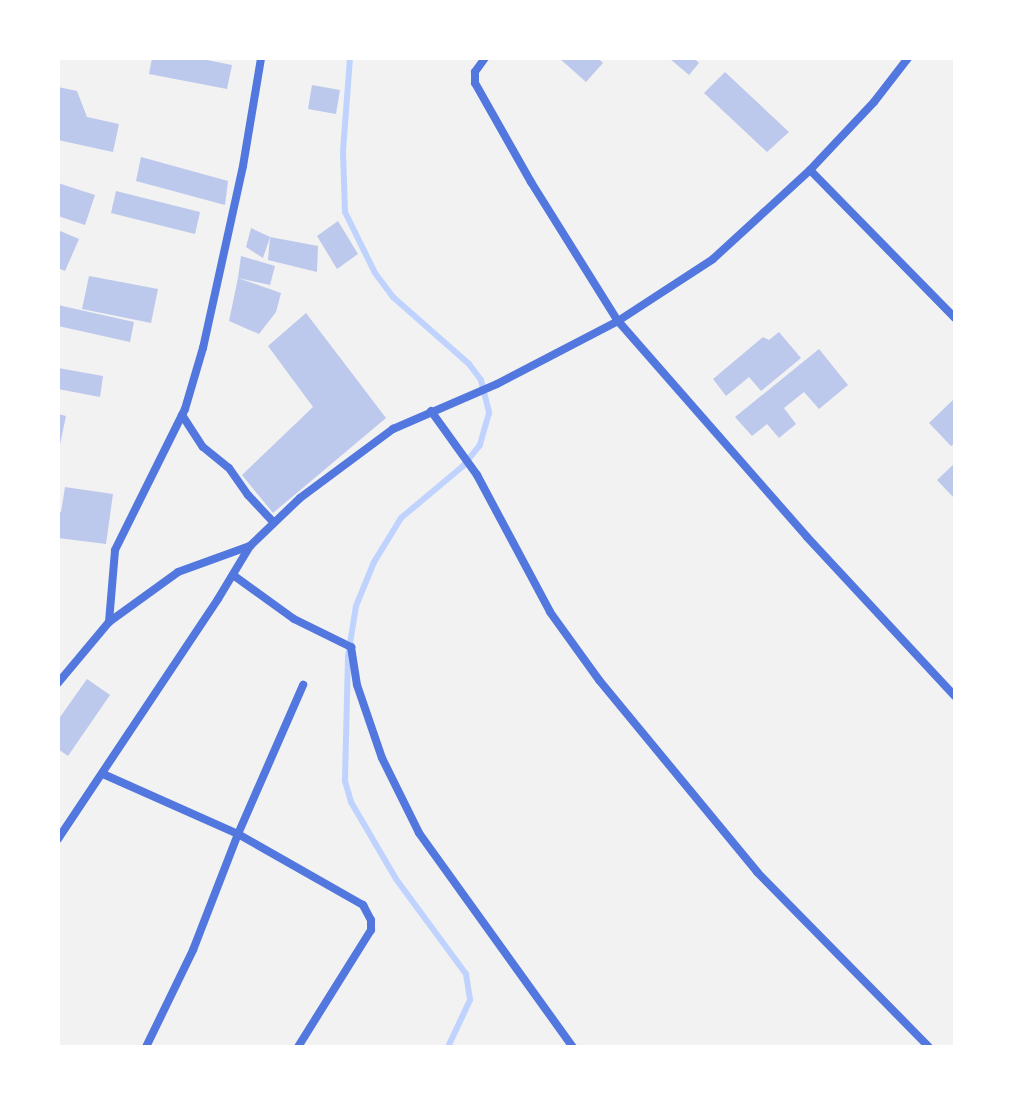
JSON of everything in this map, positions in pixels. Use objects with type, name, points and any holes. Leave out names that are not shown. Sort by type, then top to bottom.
[{"type":"street","points":[[109,622],[115,550],[182,415],[203,348],[243,166],[261,58]]},
{"type":"street","points":[[485,58],[475,72],[475,83],[531,182],[618,321],[807,537],[955,696]]},
{"type":"street","points":[[58,839],[250,546],[274,523],[352,457],[393,429],[497,384],[618,321],[713,259],[810,170],[874,102],[908,58]]},
{"type":"street","points":[[810,170],[955,318]]},
{"type":"street","points":[[431,411],[477,475],[550,612],[599,680],[757,872],[929,1047]]},
{"type":"street","points":[[182,415],[203,447],[229,468],[274,523]]},
{"type":"street","points":[[58,683],[109,622],[178,572],[250,546]]},
{"type":"street","points":[[233,575],[294,619],[351,647],[357,685],[382,758],[419,833],[573,1047]]},
{"type":"street","points":[[146,1047],[193,950],[238,834],[303,685]]},
{"type":"street","points":[[103,774],[238,834],[363,905],[371,920],[371,930],[298,1047]]},
{"type":"building","points":[[152,58],[197,58],[232,65],[227,89],[149,74]]},
{"type":"building","points":[[559,58],[598,58],[603,63],[586,82]]},
{"type":"building","points":[[669,58],[694,58],[699,63],[689,75]]},
{"type":"building","points":[[725,72],[789,132],[767,152],[704,93]]},
{"type":"building","points":[[312,85],[340,90],[336,114],[308,109]]},
{"type":"building","points":[[58,87],[77,91],[87,117],[119,124],[113,152],[58,140]]},
{"type":"building","points":[[141,157],[228,181],[225,205],[136,181]]},
{"type":"building","points":[[58,183],[95,195],[85,225],[58,216]]},
{"type":"building","points":[[116,191],[200,212],[195,234],[111,213]]},
{"type":"building","points":[[338,221],[358,254],[337,269],[317,236]]},
{"type":"building","points":[[251,228],[270,237],[263,258],[246,247]]},
{"type":"building","points":[[58,230],[79,239],[65,271],[58,268]]},
{"type":"building","points":[[270,237],[318,246],[317,272],[268,260]]},
{"type":"building","points":[[241,256],[275,266],[270,285],[238,278]]},
{"type":"building","points":[[89,276],[158,289],[151,323],[82,309]]},
{"type":"building","points":[[238,278],[281,293],[276,312],[259,334],[229,321]]},
{"type":"building","points":[[58,305],[134,322],[130,342],[58,326]]},
{"type":"building","points":[[306,313],[386,418],[273,513],[242,475],[313,407],[268,346]]},
{"type":"building","points":[[779,332],[801,358],[761,391],[749,377],[726,396],[713,379],[763,337],[769,340]]},
{"type":"building","points":[[819,349],[848,385],[819,409],[804,392],[784,408],[796,424],[779,438],[767,424],[752,436],[735,417]]},
{"type":"building","points":[[58,368],[103,376],[100,397],[58,389]]},
{"type":"building","points":[[955,398],[955,443],[951,446],[929,423]]},
{"type":"building","points":[[58,414],[66,416],[59,449],[58,449]]},
{"type":"building","points":[[955,463],[955,499],[937,480]]},
{"type":"building","points":[[65,487],[113,494],[106,544],[58,538],[58,511],[61,512]]},
{"type":"building","points":[[87,679],[110,695],[68,756],[58,749],[58,720]]},
{"type":"waterway","points":[[350,58],[343,152],[345,212],[375,273],[393,297],[469,364],[481,380],[489,413],[480,445],[463,466],[401,518],[374,562],[356,606],[348,656],[345,781],[351,802],[396,879],[466,974],[470,1000],[448,1047]]}]
